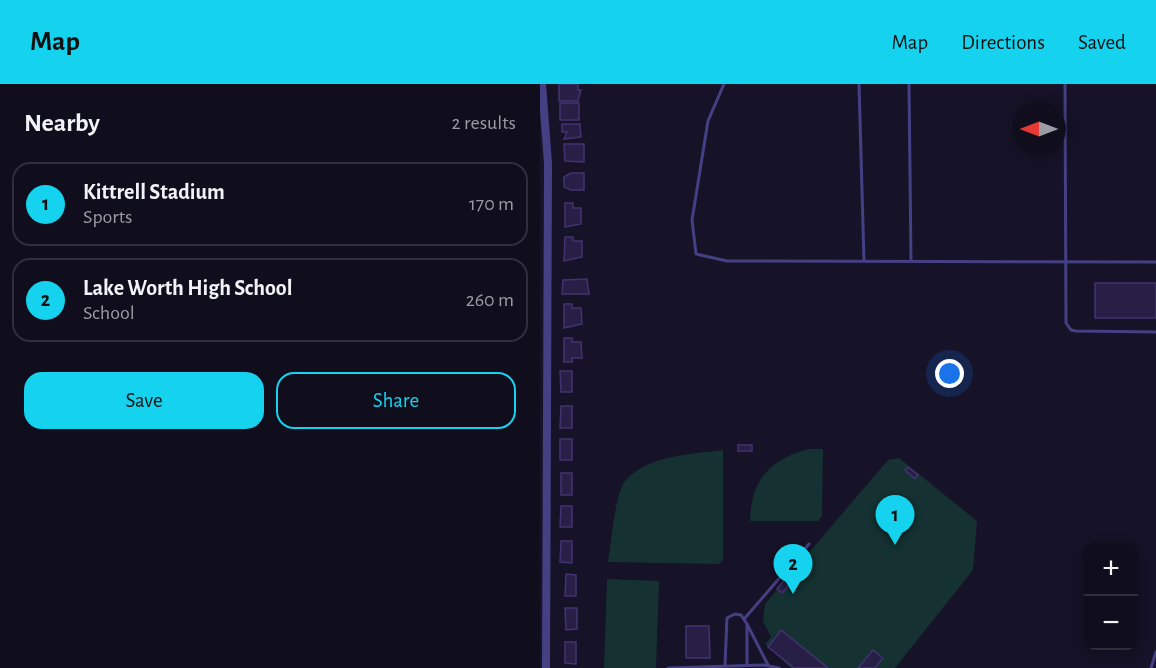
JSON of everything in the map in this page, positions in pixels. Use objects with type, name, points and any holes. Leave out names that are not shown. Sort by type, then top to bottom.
[{"type":"street","points":[[542,84],[548,163],[546,668]]},
{"type":"lane","points":[[724,84],[708,121],[692,220],[696,254],[727,261],[1156,262]]},
{"type":"lane","points":[[859,84],[864,261]]},
{"type":"lane","points":[[909,84],[910,261]]},
{"type":"lane","points":[[1065,84],[1066,323],[1071,330],[1156,332]]},
{"type":"lane","points":[[744,619],[808,544]]},
{"type":"lane","points":[[725,666],[727,618],[735,614],[744,619],[768,665]]},
{"type":"lane","points":[[747,624],[747,665]]},
{"type":"lane","points":[[1151,668],[1156,652]]},
{"type":"lane","points":[[668,668],[747,665],[768,665],[779,668]]},
{"type":"green space","points":[[808,449],[823,449],[822,516],[818,521],[750,521],[754,494],[765,474],[783,459]]},
{"type":"green space","points":[[723,450],[723,560],[719,564],[608,562],[616,506],[626,480],[646,465],[672,457]]},
{"type":"green space","points":[[899,458],[977,521],[973,570],[895,668],[791,668],[765,644],[771,637],[763,621],[765,604],[888,460]]},
{"type":"green space","points":[[607,579],[659,581],[656,668],[604,668]]},
{"type":"building","points":[[559,84],[578,84],[578,90],[581,90],[578,101],[559,101]]},
{"type":"building","points":[[560,103],[579,103],[579,120],[560,120]]},
{"type":"building","points":[[562,124],[580,124],[581,137],[564,139],[567,132],[562,132]]},
{"type":"building","points":[[564,144],[584,144],[584,162],[565,161]]},
{"type":"building","points":[[571,173],[584,173],[584,190],[571,190],[564,187],[564,177]]},
{"type":"building","points":[[565,203],[573,203],[573,208],[581,208],[581,224],[565,227]]},
{"type":"building","points":[[565,237],[573,237],[573,241],[582,241],[582,257],[564,261]]},
{"type":"building","points":[[587,279],[589,294],[562,294],[563,280]]},
{"type":"building","points":[[1095,283],[1156,283],[1156,318],[1095,318]]},
{"type":"building","points":[[564,304],[572,304],[572,308],[581,308],[582,324],[564,328]]},
{"type":"building","points":[[564,338],[572,338],[572,342],[581,342],[582,358],[572,358],[572,362],[564,362]]},
{"type":"building","points":[[560,371],[572,371],[572,392],[561,392]]},
{"type":"building","points":[[561,406],[572,406],[572,428],[560,428]]},
{"type":"building","points":[[560,439],[572,439],[572,460],[560,460]]},
{"type":"building","points":[[738,445],[752,445],[752,451],[738,451]]},
{"type":"building","points":[[908,467],[918,475],[915,479],[905,470]]},
{"type":"building","points":[[561,473],[572,473],[572,495],[561,495]]},
{"type":"building","points":[[561,506],[572,506],[572,527],[560,527]]},
{"type":"building","points":[[561,541],[572,541],[572,563],[560,562]]},
{"type":"building","points":[[798,563],[804,568],[782,593],[777,589]]},
{"type":"building","points":[[566,574],[576,575],[576,596],[565,596]]},
{"type":"building","points":[[565,608],[577,608],[577,629],[566,630]]},
{"type":"building","points":[[686,626],[709,626],[710,658],[686,658]]},
{"type":"building","points":[[781,630],[828,668],[794,668],[768,647]]},
{"type":"building","points":[[565,642],[576,642],[576,664],[565,663]]},
{"type":"building","points":[[873,650],[883,658],[875,668],[858,668]]},
{"type":"place","name":"Kittrell Stadium","points":[[895,545]]},
{"type":"place","name":"Lake Worth High School","points":[[793,594]]}]
